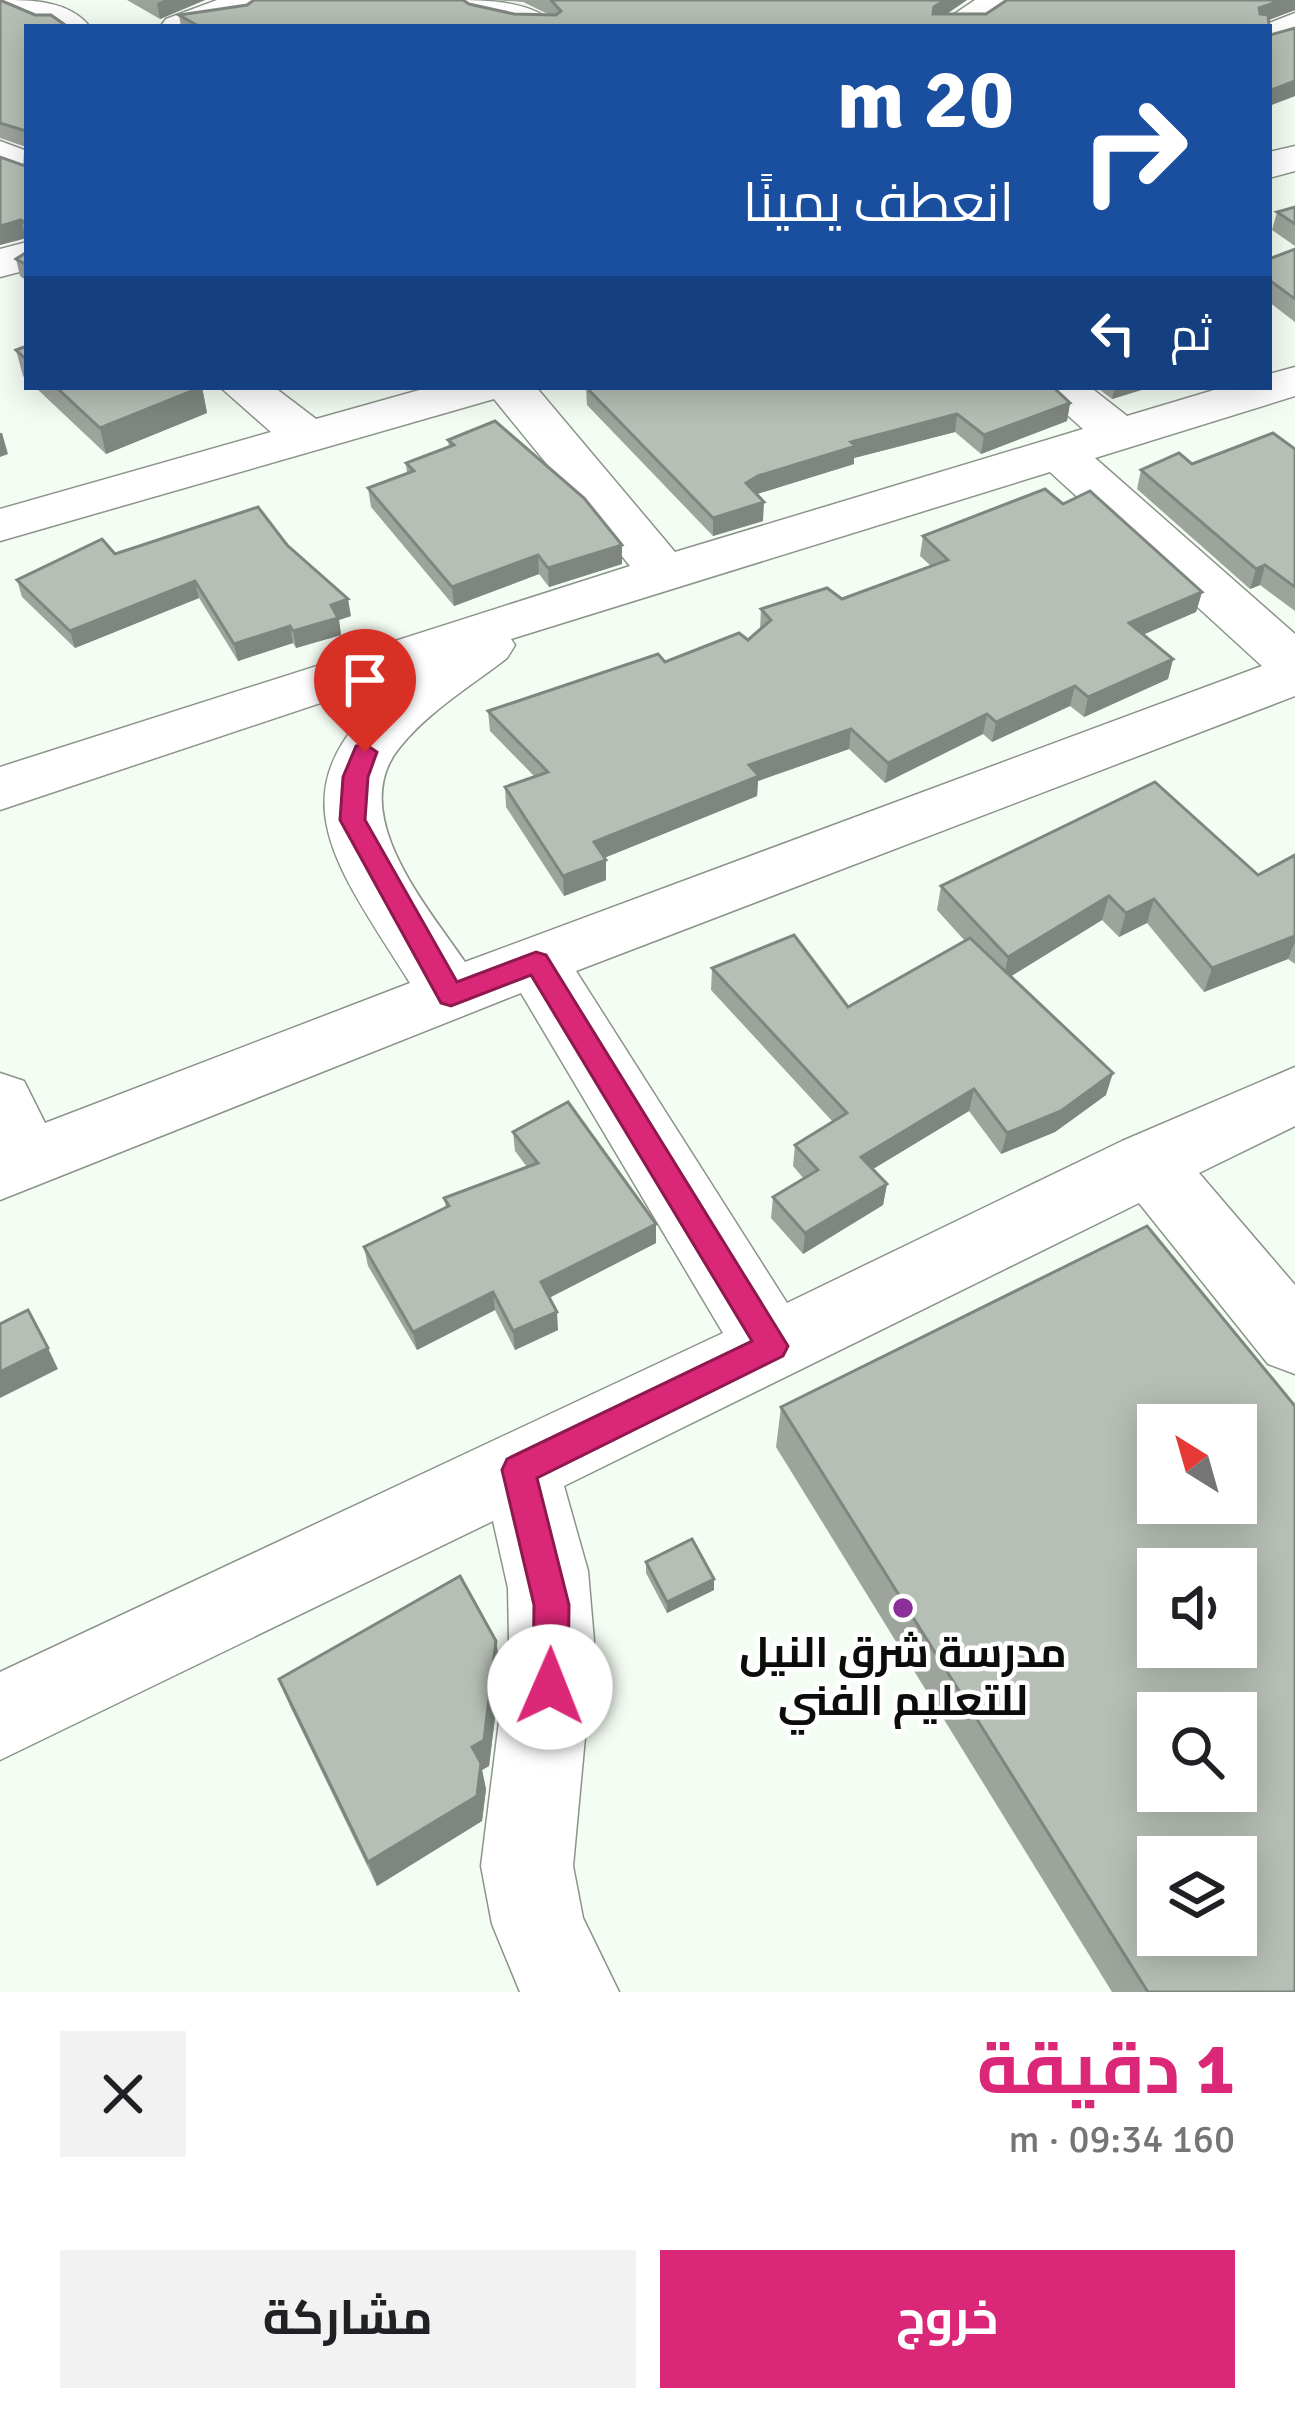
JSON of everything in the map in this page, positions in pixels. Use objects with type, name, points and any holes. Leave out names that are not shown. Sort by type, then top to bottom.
[{"type":"street","points":[[14,0],[65,24]]},
{"type":"street","points":[[187,24],[251,0]]},
{"type":"street","points":[[470,0],[530,24]]},
{"type":"street","points":[[959,24],[1002,0]]},
{"type":"street","points":[[248,390],[309,438]]},
{"type":"street","points":[[0,525],[473,390]]},
{"type":"street","points":[[512,390],[664,573]]},
{"type":"street","points":[[1064,390],[1119,434]]},
{"type":"street","points":[[0,789],[523,616],[1265,390]]},
{"type":"street","points":[[1059,453],[1295,665]]},
{"type":"street","points":[[451,995],[353,820],[356,777],[365,752],[384,727],[523,616]]},
{"type":"street","points":[[9,1144],[451,995],[1295,675]]},
{"type":"street","points":[[536,962],[772,1346]]},
{"type":"street","points":[[0,1718],[1147,1162],[1295,1095]]},
{"type":"street","points":[[1147,1162],[1295,1340]]},
{"type":"street","points":[[519,1470],[551,1605],[550,1687],[526,1846],[530,1897],[546,1947],[572,1992]]},
{"type":"building","points":[[0,0],[35,15],[51,15],[64,24],[24,24],[24,130],[0,123]]},
{"type":"building","points":[[254,0],[463,0],[514,14],[556,15],[561,11],[551,0],[945,0],[934,7],[933,14],[986,14],[1007,0],[1282,0],[1259,8],[1260,14],[1268,15],[1269,24],[195,24],[179,15]]},
{"type":"building","points":[[1295,28],[1295,81],[1272,90],[1272,34]]},
{"type":"building","points":[[0,157],[24,166],[24,222],[0,226]]},
{"type":"building","points":[[1295,207],[1295,224],[1277,212]]},
{"type":"building","points":[[1295,249],[1295,299],[1272,282],[1272,258]]},
{"type":"building","points":[[59,390],[195,390],[100,428]]},
{"type":"building","points":[[589,390],[1056,390],[1070,403],[984,435],[957,414],[851,442],[856,446],[758,476],[746,483],[764,502],[713,518]]},
{"type":"building","points":[[495,421],[584,498],[622,545],[548,568],[538,555],[452,587],[368,488],[414,471],[406,463],[454,445],[448,440]]},
{"type":"building","points":[[1273,433],[1295,449],[1295,587],[1265,565],[1256,569],[1141,470],[1179,453],[1192,464]]},
{"type":"building","points":[[1045,489],[1063,504],[1090,491],[1202,592],[1129,623],[1173,659],[1088,697],[1075,686],[996,722],[987,714],[888,763],[851,729],[749,765],[759,776],[594,842],[606,860],[563,876],[505,787],[548,772],[488,711],[658,654],[665,662],[739,633],[748,640],[771,620],[761,609],[827,588],[842,599],[948,560],[923,536]]},
{"type":"building","points":[[258,507],[287,545],[348,599],[331,605],[338,618],[293,631],[290,626],[234,644],[195,581],[70,631],[17,580],[102,539],[115,554]]},
{"type":"building","points":[[1155,782],[1258,875],[1295,855],[1295,936],[1212,968],[1154,899],[1126,913],[1109,896],[1008,957],[941,886]]},
{"type":"building","points":[[794,935],[848,1007],[970,938],[1113,1073],[1061,1111],[1007,1133],[974,1089],[861,1157],[887,1184],[805,1233],[773,1197],[818,1170],[795,1145],[847,1113],[712,968]]},
{"type":"building","points":[[568,1102],[656,1224],[541,1282],[557,1312],[513,1331],[493,1292],[413,1332],[364,1247],[449,1206],[444,1198],[538,1163],[513,1132]]},
{"type":"building","points":[[1147,1226],[1295,1406],[1295,1992],[1148,1992],[781,1407]]},
{"type":"building","points":[[28,1310],[48,1348],[0,1372],[0,1324]]},
{"type":"building","points":[[692,1539],[714,1579],[667,1602],[646,1562]]},
{"type":"building","points":[[460,1576],[496,1641],[484,1740],[472,1747],[481,1763],[477,1796],[368,1862],[279,1679]]},
{"type":"place","name":"مدرسة شرق النيل للتعليم الفني","points":[[903,1608]]},
{"type":"route","points":[[365,752],[356,777],[353,820],[370,858],[451,995],[536,962],[772,1346],[519,1470],[551,1605],[550,1687]]}]
